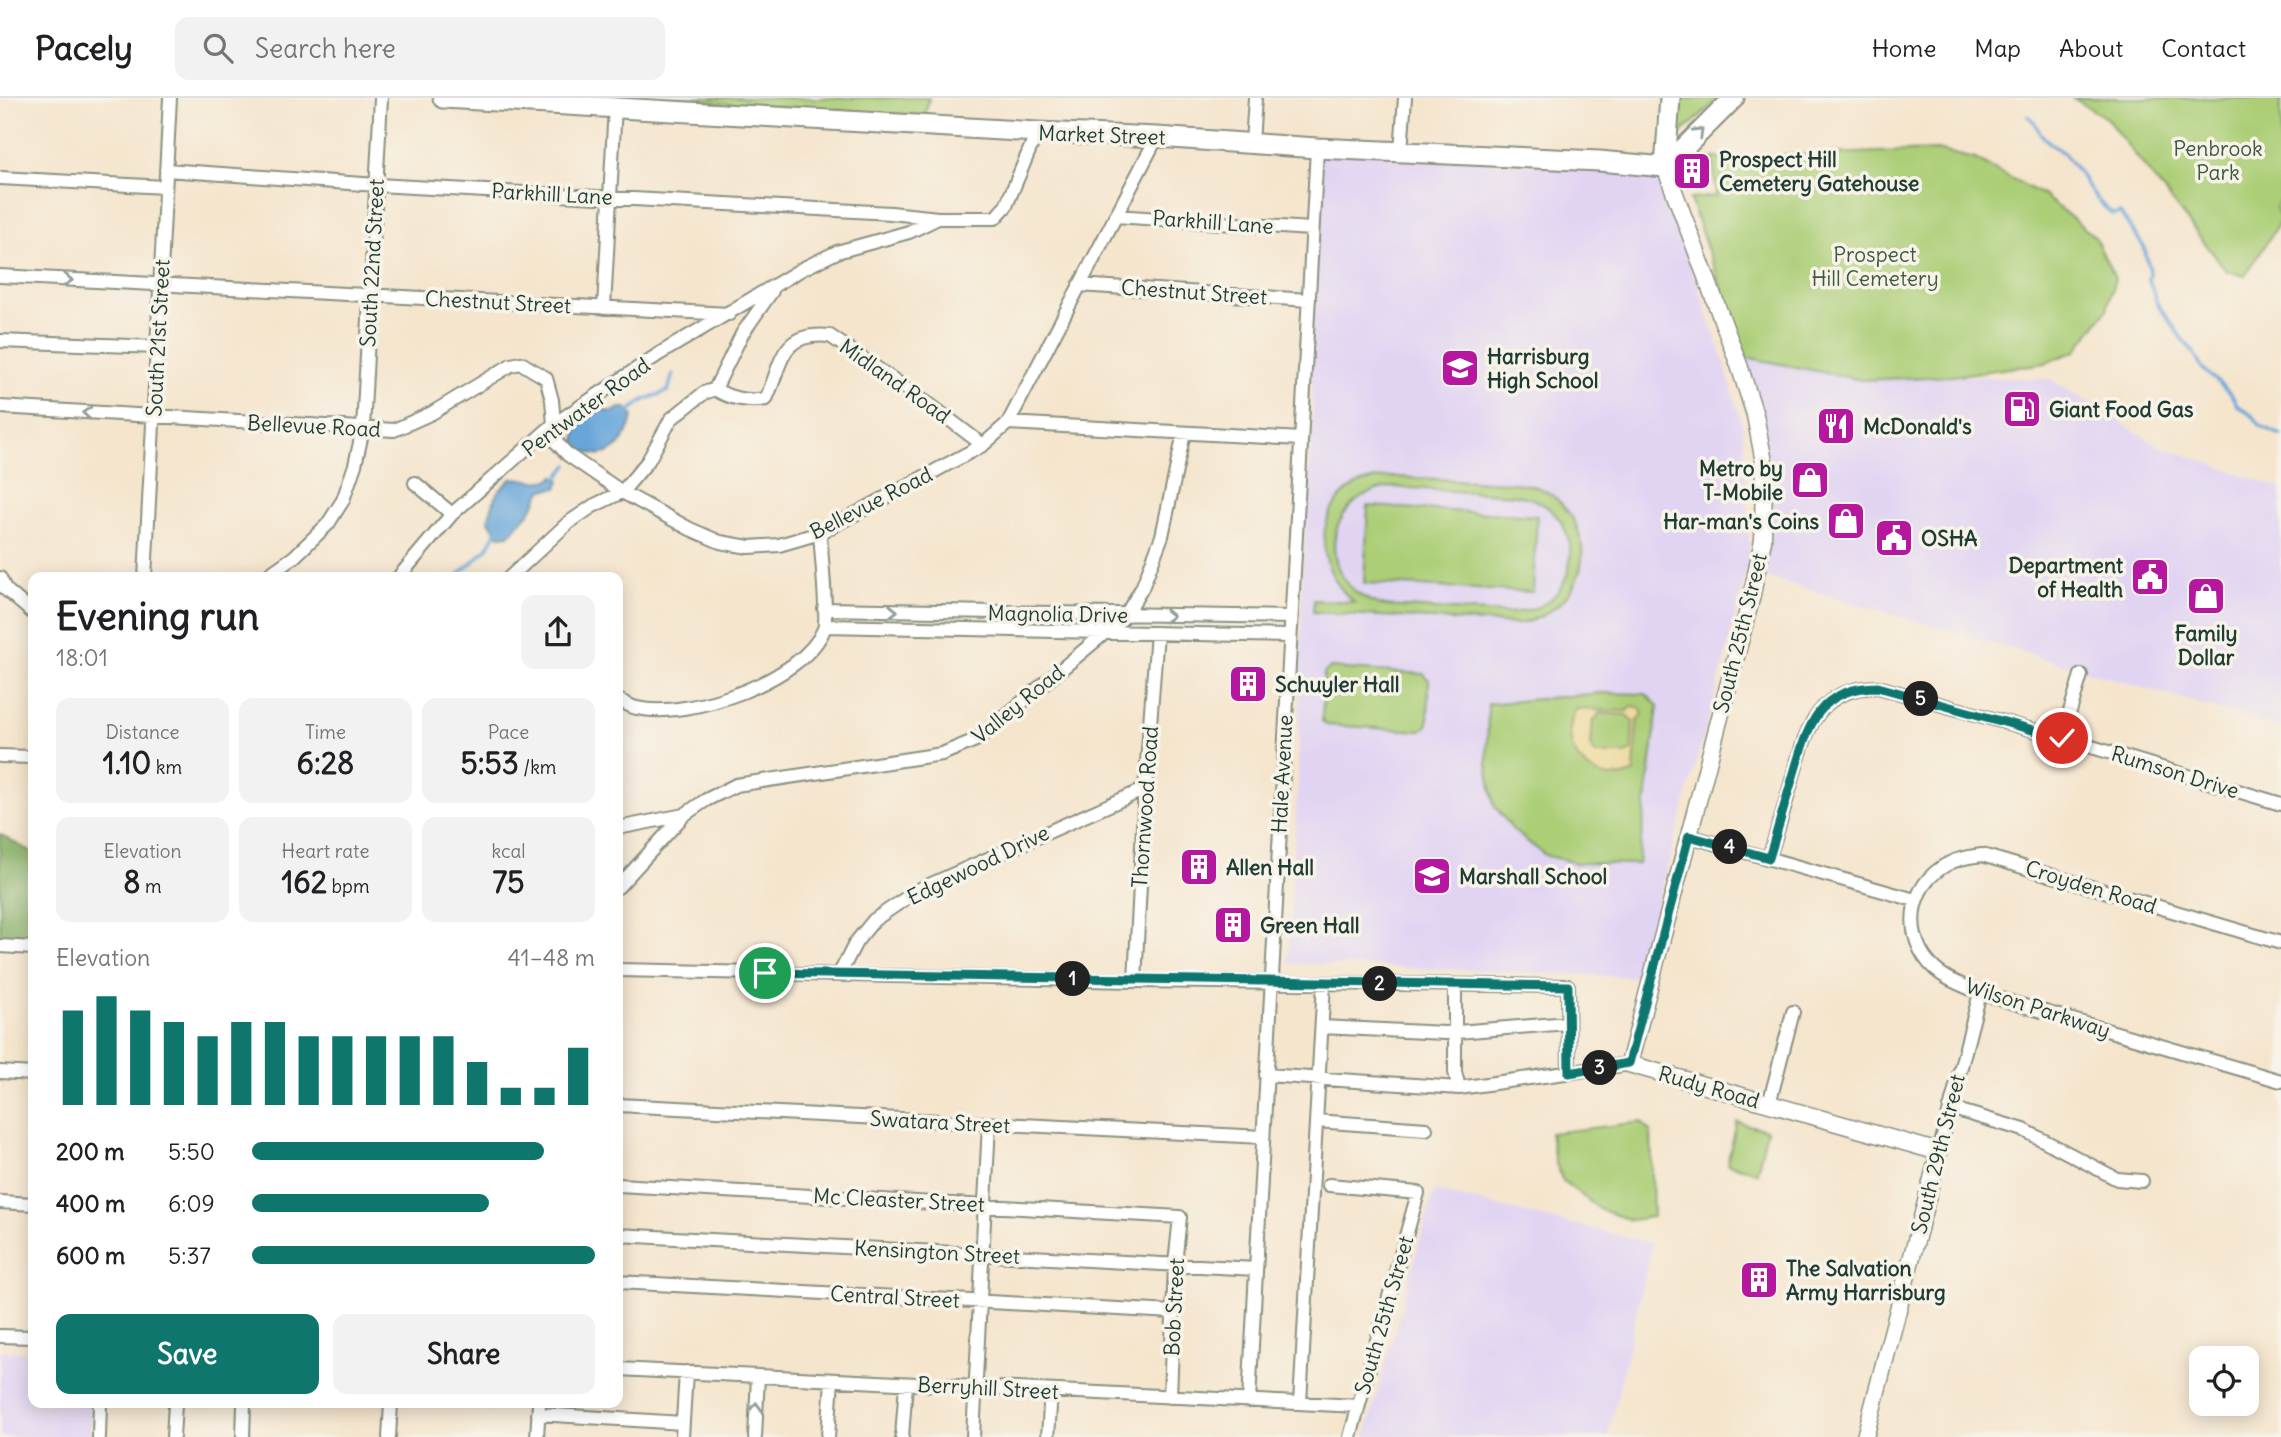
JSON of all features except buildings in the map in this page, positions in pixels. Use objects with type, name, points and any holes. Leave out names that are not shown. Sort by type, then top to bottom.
[{"type":"main road","name":"Market Street","points":[[443,98],[1675,166]]},
{"type":"main road","points":[[1670,98],[1675,166]]},
{"type":"main road","points":[[1675,166],[1734,98]]},
{"type":"street","name":"South 21st Street","points":[[145,572],[170,98]]},
{"type":"street","name":"South 22nd Street","points":[[273,572],[294,557],[328,524],[343,500],[355,465],[363,429],[372,296],[380,98]]},
{"type":"street","points":[[1252,143],[1255,98]]},
{"type":"street","points":[[1401,151],[1405,98]]},
{"type":"street","points":[[604,308],[615,106]]},
{"type":"street","points":[[729,314],[837,252],[908,232],[938,218],[995,218],[1006,206],[1037,132]]},
{"type":"street","name":"Bellevue Road","points":[[0,407],[394,430],[432,413],[510,365],[522,363],[546,378],[552,400],[557,443],[568,455],[622,492],[720,542],[749,547],[779,545],[820,533],[983,445],[1008,423],[1157,137]]},
{"type":"street","name":"Hale Avenue","points":[[1249,1401],[1317,148]]},
{"type":"street","name":"South 25th Street","points":[[1629,1063],[1751,599],[1763,540],[1764,462],[1755,415],[1675,166]]},
{"type":"street","name":"Parkhill Lane","points":[[166,170],[376,186],[611,196],[938,218]]},
{"type":"street","points":[[0,178],[165,187]]},
{"type":"street","name":"Parkhill Lane","points":[[1115,216],[1311,229]]},
{"type":"street","name":"Chestnut Street","points":[[0,276],[729,314]]},
{"type":"street","name":"Chestnut Street","points":[[1079,285],[1309,300]]},
{"type":"street","points":[[515,572],[568,523],[593,506],[622,492],[648,461],[671,419],[704,393],[715,389],[742,334],[776,286]]},
{"type":"street","name":"Pentwater Road","points":[[402,572],[420,548],[452,514],[553,425],[659,354],[729,314]]},
{"type":"street","name":"Midland Road","points":[[715,389],[726,396],[755,401],[766,399],[783,352],[794,342],[810,334],[830,336],[983,445]]},
{"type":"street","points":[[0,341],[158,347]]},
{"type":"street","points":[[1008,423],[1301,439]]},
{"type":"street","name":"Valley Road","points":[[623,882],[684,816],[706,800],[736,785],[929,757],[962,748],[978,739],[1125,615],[1142,588],[1162,536],[1184,433]]},
{"type":"street","points":[[415,483],[452,514]]},
{"type":"street","points":[[623,702],[637,708],[670,710],[702,706],[775,678],[804,658],[825,626],[820,533]]},
{"type":"street","points":[[0,578],[5,589],[28,609]]},
{"type":"street","name":"Magnolia Drive","points":[[824,610],[1291,617]]},
{"type":"street","name":"Magnolia Drive","points":[[825,626],[1290,636]]},
{"type":"street","name":"Thornwood Road","points":[[1135,981],[1145,789],[1157,633]]},
{"type":"street","points":[[2062,738],[2081,675]]},
{"type":"street","name":"Rumson Drive","points":[[1769,858],[1807,730],[1828,703],[1858,687],[1878,687],[2062,738],[2281,804]]},
{"type":"street","points":[[0,755],[28,757]]},
{"type":"street","name":"Edgewood Drive","points":[[839,975],[856,942],[874,920],[918,890],[1145,789]]},
{"type":"street","points":[[623,827],[684,816]]},
{"type":"street","points":[[1689,836],[1915,900]]},
{"type":"street","name":"Croyden Road","points":[[1915,900],[1940,869],[1959,858],[1982,855],[2281,943]]},
{"type":"street","name":"Wilson Parkway","points":[[1915,900],[1913,927],[1920,951],[1940,974],[1980,993],[2281,1081]]},
{"type":"street","points":[[0,946],[28,948]]},
{"type":"street","points":[[623,970],[1135,981],[1568,986],[1569,1073]]},
{"type":"street","points":[[1300,1404],[1324,983]]},
{"type":"street","points":[[1455,985],[1455,1072],[1458,1088]]},
{"type":"street","name":"South 29th Street","points":[[1865,1437],[1980,993]]},
{"type":"street","points":[[1769,1104],[1794,1013]]},
{"type":"street","points":[[1322,1027],[1456,1032],[1568,1023]]},
{"type":"street","name":"Rudy Road","points":[[1266,1075],[1458,1088],[1629,1063],[1939,1152]]},
{"type":"street","points":[[0,1072],[28,1074]]},
{"type":"street","name":"Swatara Street","points":[[623,1105],[1263,1137]]},
{"type":"street","points":[[1950,1108],[2024,1130],[2116,1179],[2142,1181]]},
{"type":"street","points":[[1316,1121],[1426,1129]]},
{"type":"street","points":[[973,1437],[989,1124]]},
{"type":"street","name":"Mc Cleaster Street","points":[[623,1185],[1180,1217]]},
{"type":"street","name":"South 25th Street","points":[[1329,1185],[1418,1193],[1350,1437]]},
{"type":"street","points":[[0,1202],[28,1204]]},
{"type":"street","name":"Bob Street","points":[[1170,1397],[1175,1264],[1180,1217]]},
{"type":"street","name":"Kensington Street","points":[[623,1235],[1256,1269]]},
{"type":"street","name":"Central Street","points":[[623,1282],[1173,1312]]},
{"type":"street","points":[[0,1336],[28,1337]]},
{"type":"street","name":"Berryhill Street","points":[[623,1369],[1358,1406]]},
{"type":"street","points":[[682,1437],[685,1372]]},
{"type":"street","points":[[754,1437],[758,1376]]},
{"type":"street","points":[[828,1437],[832,1380]]},
{"type":"street","points":[[902,1437],[906,1384]]},
{"type":"street","points":[[1048,1437],[1051,1391]]},
{"type":"street","points":[[99,1437],[100,1408]]},
{"type":"street","points":[[173,1437],[175,1408]]},
{"type":"street","points":[[243,1437],[244,1408]]},
{"type":"street","points":[[389,1437],[391,1408]]},
{"type":"street","points":[[537,1437],[539,1409],[683,1423]]},
{"type":"shaded area","points":[[1318,148],[1659,174],[1725,365],[1743,428],[1750,557],[1638,977],[1288,963],[1298,776],[1302,582],[1313,409],[1308,296]]},
{"type":"shaded area","points":[[1735,355],[1862,380],[1952,376],[2050,379],[2159,446],[2281,488],[2281,728],[1756,574],[1764,462]]},
{"type":"shaded area","points":[[1434,1191],[1652,1243],[1608,1437],[1365,1437]]},
{"type":"shaded area","points":[[0,1351],[28,1352],[28,1408],[92,1408],[90,1437],[0,1437]]},
{"type":"green space","points":[[638,98],[929,98],[925,116]]},
{"type":"green space","points":[[1677,98],[1720,98],[1675,136]]},
{"type":"green space","name":"Penbrook Park","points":[[2073,98],[2281,98],[2281,199],[2276,207],[2281,220],[2245,276],[2227,271],[2106,118]]},
{"type":"green space","name":"Prospect Hill Cemetery","points":[[1937,150],[1975,159],[2043,195],[2094,236],[2115,278],[2107,309],[2076,351],[2045,363],[1952,376],[1862,380],[1745,357],[1690,199],[1716,196],[1713,158]]},
{"type":"green space","points":[[1392,477],[1514,483],[1532,485],[1543,490],[1566,509],[1580,537],[1580,571],[1574,586],[1551,610],[1518,624],[1313,612],[1314,600],[1354,602],[1334,578],[1324,548],[1324,533],[1335,505],[1356,485]],"holes":[[[1393,487],[1511,495],[1537,501],[1550,509],[1560,520],[1570,546],[1567,574],[1561,587],[1541,606],[1506,613],[1385,606],[1362,596],[1345,581],[1336,563],[1334,543],[1339,523],[1350,506],[1368,494]]]},
{"type":"green space","points":[[1368,506],[1537,516],[1533,592],[1364,583]]},
{"type":"green space","points":[[1330,668],[1424,674],[1429,680],[1428,724],[1421,731],[1327,725],[1322,721],[1324,673]]},
{"type":"green space","points":[[1600,693],[1646,694],[1658,706],[1638,864],[1576,863],[1545,855],[1514,831],[1494,805],[1487,765],[1488,704]]},
{"type":"green space","points":[[0,834],[28,850],[28,947],[0,944]]},
{"type":"green space","points":[[1641,1122],[1651,1132],[1653,1217],[1631,1220],[1601,1210],[1563,1181],[1555,1161],[1550,1133]]},
{"type":"green space","points":[[1737,1122],[1767,1130],[1757,1172],[1727,1164]]},
{"type":"sand","points":[[1633,706],[1640,708],[1643,714],[1637,722],[1634,772],[1619,777],[1592,771],[1574,751],[1570,738],[1576,709],[1627,711]],"holes":[[[1599,713],[1627,715],[1633,722],[1632,750],[1625,754],[1596,754],[1591,748],[1593,720]]]},
{"type":"water","points":[[626,408],[633,416],[619,445],[605,454],[586,452],[576,446],[577,431],[590,414],[612,412]]},
{"type":"water","points":[[555,476],[560,480],[557,488],[542,490],[530,512],[509,535],[499,536],[488,519],[497,493],[512,478],[545,481]]},
{"type":"waterway","points":[[2028,116],[2043,137],[2071,162],[2106,209],[2113,214],[2120,213],[2144,247],[2150,271],[2149,280],[2157,303],[2193,351],[2201,367],[2261,426],[2281,435]]},
{"type":"waterway","points":[[627,413],[644,400],[668,391],[673,374]]},
{"type":"waterway","points":[[557,479],[568,465]]},
{"type":"waterway","points":[[462,572],[487,549],[497,531]]},
{"type":"tunnel","points":[[1685,166],[1700,166]]},
{"type":"place","name":"Prospect Hill Cemetery Gatehouse","points":[[1692,171]]},
{"type":"place","name":"Harrisburg High School","points":[[1460,368]]},
{"type":"place","name":"Giant Food Gas","points":[[2022,409]]},
{"type":"place","name":"McDonald's","points":[[1836,426]]},
{"type":"place","name":"Metro by T-Mobile","points":[[1810,480]]},
{"type":"place","name":"Har-man's Coins","points":[[1846,521]]},
{"type":"place","name":"OSHA","points":[[1894,538]]},
{"type":"place","name":"Department of Health","points":[[2150,577]]},
{"type":"place","name":"Family Dollar","points":[[2206,596]]},
{"type":"place","name":"Schuyler Hall","points":[[1248,684]]},
{"type":"place","name":"Allen Hall","points":[[1199,867]]},
{"type":"place","name":"Marshall School","points":[[1432,876]]},
{"type":"place","name":"Green Hall","points":[[1233,925]]},
{"type":"place","name":"The Salvation Army Harrisburg","points":[[1759,1280]]},
{"type":"route","points":[[765,973],[1568,986],[1569,1073],[1629,1063],[1689,836],[1769,858],[1807,730],[1836,697],[1858,687],[1878,687],[2062,738]]}]
